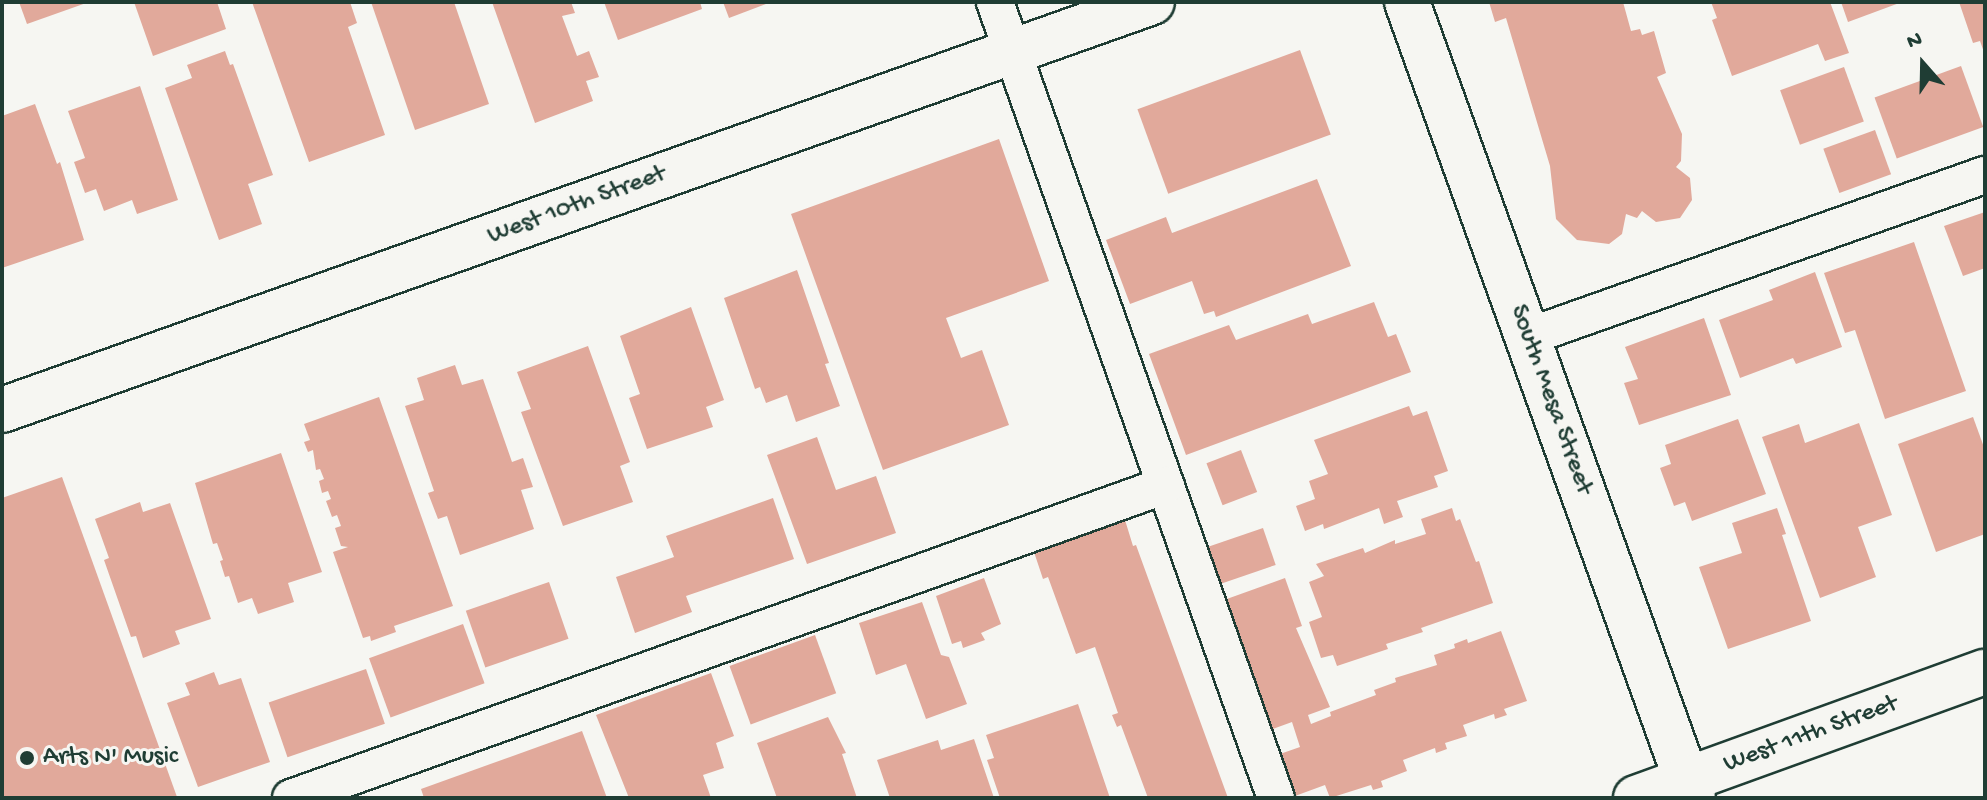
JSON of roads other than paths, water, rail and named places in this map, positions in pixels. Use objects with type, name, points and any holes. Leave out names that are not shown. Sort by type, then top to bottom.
[{"type":"street","name":"West 10th Street","points":[[2,410],[1152,2]]},
{"type":"street","name":"South Mesa Street","points":[[1407,2],[1689,789]]},
{"type":"street","name":"West 11th Street","points":[[1636,798],[1689,789],[1985,672]]},
{"type":"lane","points":[[995,2],[1276,798]]},
{"type":"lane","points":[[1527,337],[1985,175]]},
{"type":"lane","points":[[291,798],[1166,485]]},
{"type":"place","name":"Arts N' Music","points":[[27,758]]}]
